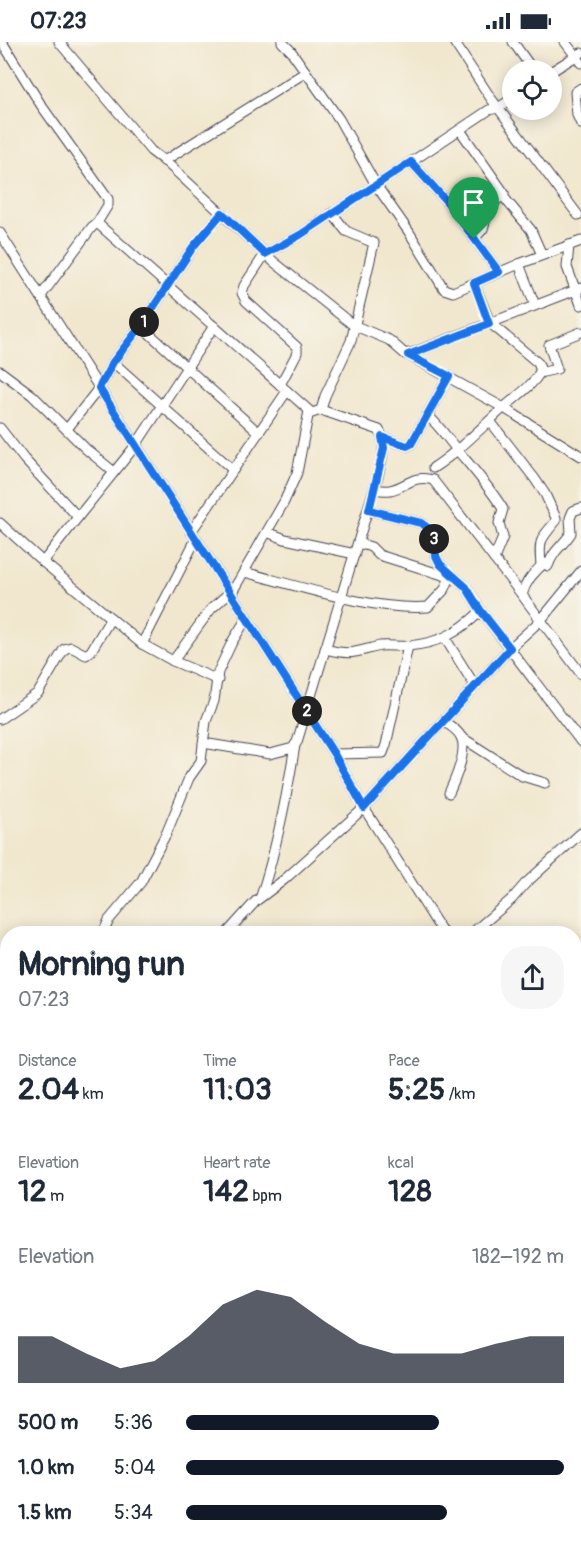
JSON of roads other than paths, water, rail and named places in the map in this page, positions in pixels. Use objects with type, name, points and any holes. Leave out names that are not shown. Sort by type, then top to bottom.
[{"type":"street","points":[[2,42],[41,105],[108,199],[108,205],[97,223],[41,296]]},
{"type":"street","points":[[59,42],[151,151],[265,254],[353,325],[389,340],[408,355],[504,408],[581,456]]},
{"type":"street","points":[[282,42],[339,119],[376,185],[409,232],[444,289],[453,292],[581,241]]},
{"type":"street","points":[[454,42],[498,108],[580,215]]},
{"type":"street","points":[[513,42],[525,60]]},
{"type":"street","points":[[562,66],[579,57],[565,42]]},
{"type":"street","points":[[164,161],[306,72]]},
{"type":"street","points":[[581,88],[575,92],[577,115],[581,124]]},
{"type":"street","points":[[142,644],[194,535],[233,470],[259,433],[284,388],[297,353],[297,347],[246,301],[242,293],[244,286],[265,254],[300,235],[489,110],[502,105]]},
{"type":"street","points":[[460,130],[503,190],[502,195],[489,208],[483,229],[474,239]]},
{"type":"street","points":[[411,162],[448,203],[499,272]]},
{"type":"street","points":[[502,195],[531,230],[542,255]]},
{"type":"street","points":[[67,429],[99,388],[113,362],[141,326],[193,247],[222,213]]},
{"type":"street","points":[[97,223],[314,414],[321,410],[325,396],[351,340],[374,243],[346,231],[332,213]]},
{"type":"street","points":[[0,233],[334,754],[364,808],[439,926]]},
{"type":"street","points":[[569,246],[567,267],[578,289],[581,304]]},
{"type":"street","points":[[519,264],[535,305]]},
{"type":"street","points":[[433,468],[457,451],[520,396],[539,373],[538,363],[489,324],[474,283]]},
{"type":"street","points":[[408,355],[578,289]]},
{"type":"street","points":[[141,326],[259,433]]},
{"type":"street","points":[[42,562],[136,445],[214,326]]},
{"type":"street","points":[[539,373],[557,369],[549,345],[581,332]]},
{"type":"street","points":[[113,362],[233,470]]},
{"type":"street","points":[[0,371],[32,395],[86,449],[114,472]]},
{"type":"street","points":[[382,437],[407,446],[415,439],[449,376]]},
{"type":"street","points":[[261,896],[275,847],[295,745],[369,510],[384,448],[379,430],[321,410]]},
{"type":"street","points":[[173,661],[211,609],[231,593],[284,502],[297,473],[309,411]]},
{"type":"street","points":[[428,416],[480,475],[503,509],[499,523],[503,537],[494,560]]},
{"type":"street","points":[[490,421],[535,479],[556,518],[539,543],[541,566]]},
{"type":"street","points":[[0,428],[24,459],[78,517]]},
{"type":"street","points":[[375,489],[391,490],[409,480],[424,478],[433,480],[581,674]]},
{"type":"street","points":[[522,595],[532,574],[544,563],[548,566],[552,555],[568,539],[572,533],[570,518],[573,511],[581,508]]},
{"type":"street","points":[[369,510],[421,523],[432,531],[436,556],[440,564],[453,578],[466,587],[481,611],[581,742]]},
{"type":"street","points":[[0,523],[42,562],[142,644],[173,661],[218,680]]},
{"type":"street","points":[[267,532],[285,539],[355,554]]},
{"type":"street","points":[[358,543],[371,547],[379,555],[453,578]]},
{"type":"street","points":[[233,926],[261,896],[285,879],[364,808],[510,648],[541,620],[581,571]]},
{"type":"street","points":[[244,572],[396,608],[428,607],[453,578]]},
{"type":"street","points":[[325,649],[358,653],[381,646],[429,643],[460,630],[481,611]]},
{"type":"street","points":[[0,719],[38,693],[64,649],[68,647],[86,655],[91,651],[111,618]]},
{"type":"street","points":[[106,926],[141,882],[157,853],[189,778],[201,761],[206,721],[214,701],[218,672],[231,642],[247,618]]},
{"type":"street","points":[[445,638],[475,686]]},
{"type":"street","points":[[334,754],[383,753],[408,646]]},
{"type":"street","points":[[443,721],[461,737],[522,776],[545,783]]},
{"type":"street","points":[[449,793],[459,768],[463,745],[461,737]]},
{"type":"street","points":[[203,743],[270,754],[285,751],[295,745]]},
{"type":"street","points":[[480,926],[581,833]]}]
